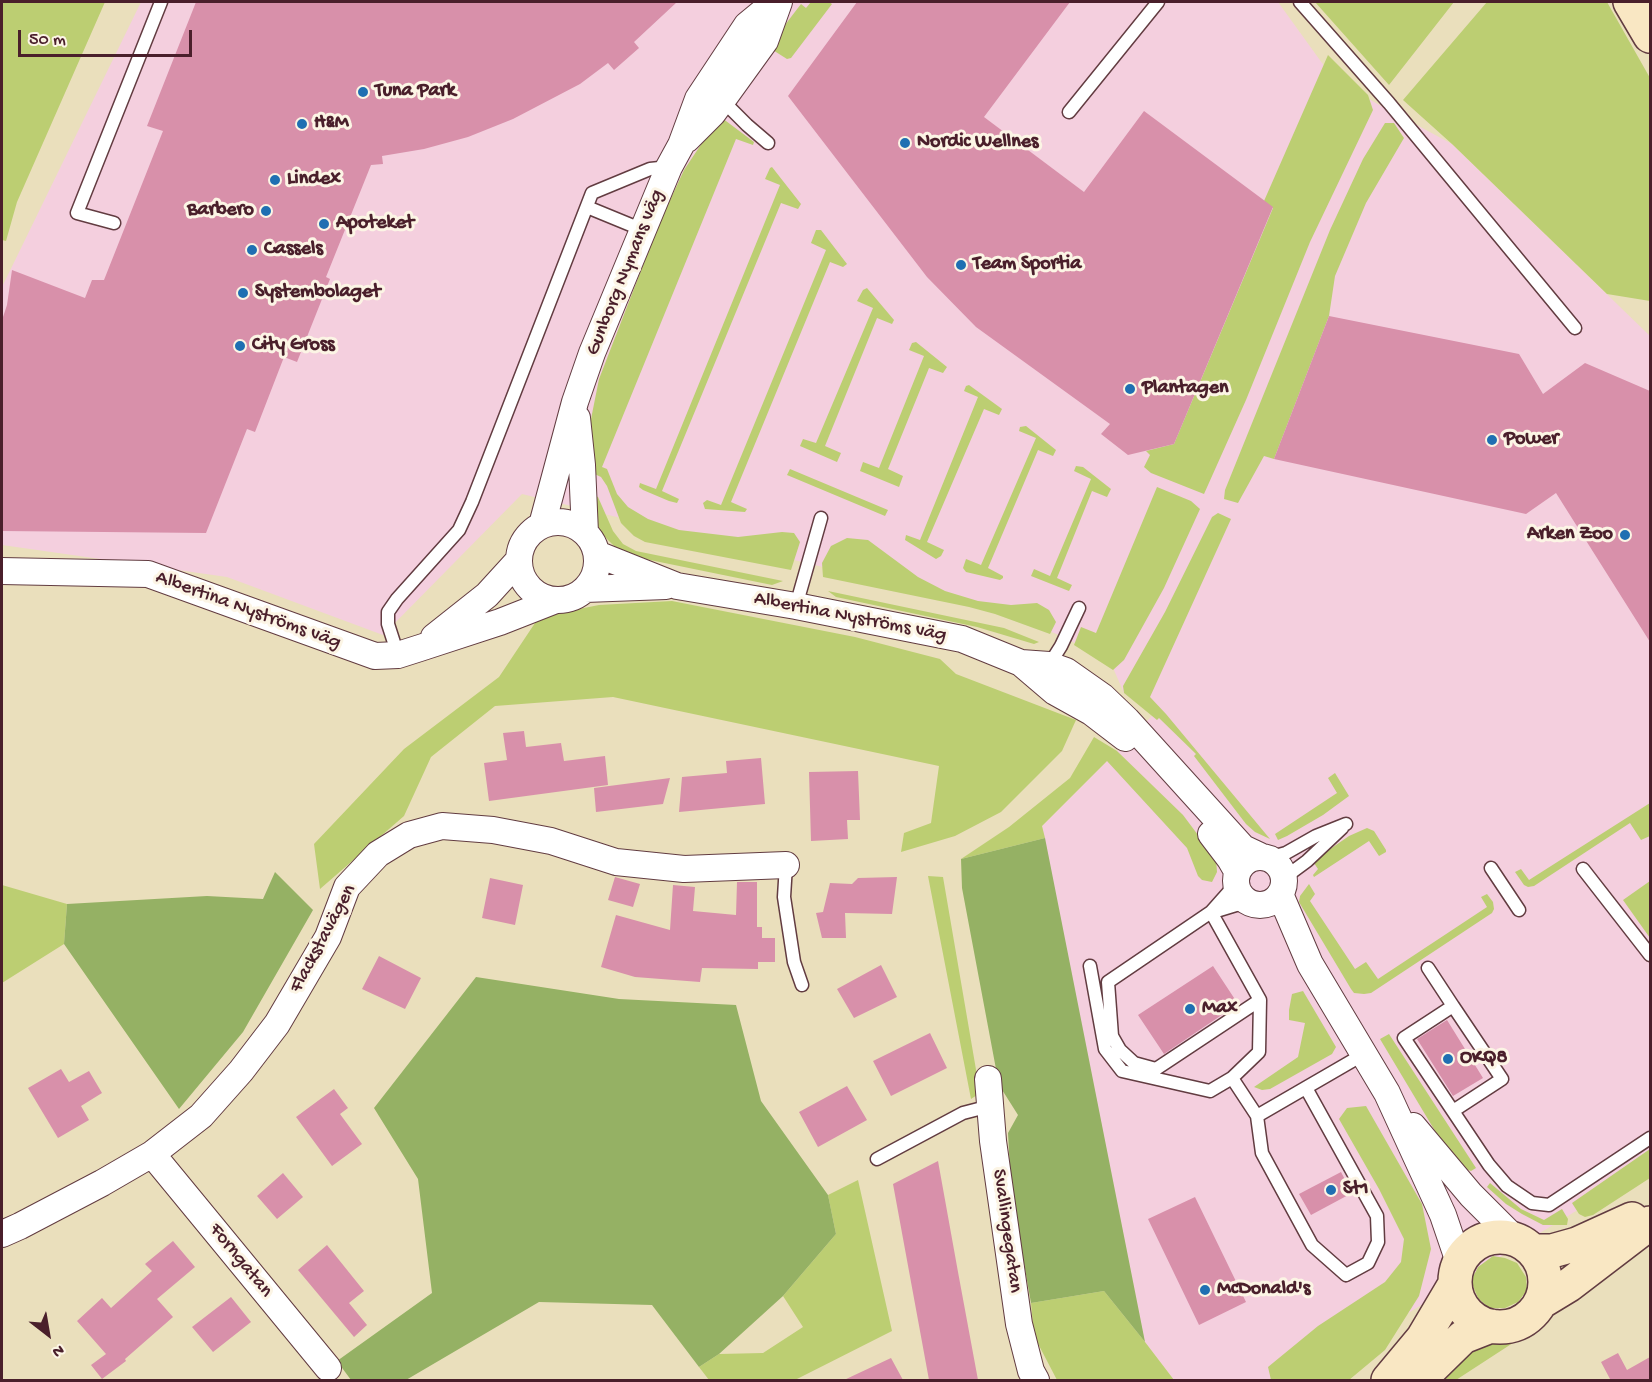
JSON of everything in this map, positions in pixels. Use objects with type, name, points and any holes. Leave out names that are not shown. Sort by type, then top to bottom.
[{"type":"street","name":"Gunborg Nymans väg","points":[[675,156],[713,113],[765,41],[777,2]]},
{"type":"street","name":"Gunborg Nymans väg","points":[[542,525],[575,402],[592,352],[698,99],[747,25],[777,2]]},
{"type":"street","points":[[1630,2],[1650,36]]},
{"type":"street","name":"Gunborg Nymans väg","points":[[575,402],[591,543]]},
{"type":"street","points":[[564,524],[591,543],[597,569],[591,582],[578,595],[556,600],[546,599],[532,591],[524,581],[518,561],[521,545],[526,537],[542,525],[564,524]]},
{"type":"street","name":"Albertina Nyströms väg","points":[[591,543],[676,585]]},
{"type":"street","points":[[409,651],[487,595],[518,561]]},
{"type":"street","name":"Albertina Nyströms väg","points":[[2,571],[148,574],[375,656],[409,651],[500,622],[556,600]]},
{"type":"street","name":"Albertina Nyströms väg","points":[[585,589],[676,585],[962,639],[1021,663],[1055,692],[1091,712],[1121,734],[1184,800],[1230,859],[1258,890],[1310,964],[1358,1045]]},
{"type":"street","name":"Albertina Nyströms väg","points":[[1021,663],[1049,664],[1066,671],[1103,697],[1127,720],[1243,848],[1276,862],[1281,870],[1258,890]]},
{"type":"street","name":"Flackstavägen","points":[[2,1234],[102,1183],[152,1154],[201,1116],[241,1071],[277,1024],[328,938],[347,887],[378,854],[409,835],[442,826],[493,830],[551,841],[616,862],[684,869],[786,865]]},
{"type":"street","points":[[1258,890],[1244,862],[1264,857]]},
{"type":"street","points":[[1358,1045],[1387,1094],[1443,1215],[1463,1308],[1476,1320],[1491,1326]]},
{"type":"street","name":"Svallingegatan","points":[[988,1079],[993,1141],[1019,1324],[1031,1371],[1036,1380]]},
{"type":"street","points":[[1387,1094],[1445,1166],[1540,1261],[1545,1274],[1545,1295],[1529,1317],[1511,1325],[1491,1326],[1463,1337],[1419,1380]]},
{"type":"street","name":"Forngatan","points":[[152,1154],[328,1368]]},
{"type":"street","points":[[1388,1380],[1424,1338],[1467,1250],[1482,1240],[1495,1237],[1552,1251],[1577,1244],[1650,1211]]},
{"type":"street","points":[[1541,1302],[1569,1285],[1650,1223]]},
{"type":"lane","points":[[114,223],[77,213],[161,2]]},
{"type":"lane","points":[[1069,112],[1158,2]]},
{"type":"lane","points":[[1300,2],[1389,102],[1575,328]]},
{"type":"lane","points":[[722,100],[768,143]]},
{"type":"lane","points":[[409,651],[388,624],[388,612],[459,530],[472,502],[592,193],[675,156]]},
{"type":"lane","points":[[587,207],[643,230]]},
{"type":"lane","points":[[796,606],[821,518]]},
{"type":"lane","points":[[1049,664],[1061,646],[1079,608]]},
{"type":"lane","points":[[1211,912],[1236,905],[1307,861],[1346,824],[1316,836],[1286,853],[1264,857]]},
{"type":"lane","points":[[786,865],[784,897],[794,962],[802,985]]},
{"type":"lane","points":[[1491,868],[1519,910]]},
{"type":"lane","points":[[1583,869],[1650,956]]},
{"type":"lane","points":[[1258,890],[1211,912],[1108,982],[1112,1036],[1120,1050],[1134,1063],[1156,1069],[1260,1000]]},
{"type":"lane","points":[[1090,966],[1105,1049],[1122,1071],[1210,1091],[1232,1078],[1259,1052],[1260,1000],[1211,912]]},
{"type":"lane","points":[[1428,968],[1502,1079],[1453,1111]]},
{"type":"lane","points":[[1453,1006],[1404,1038],[1489,1165],[1507,1186],[1532,1203],[1549,1205],[1650,1138]]},
{"type":"lane","points":[[1257,1116],[1306,1088],[1358,1045]]},
{"type":"lane","points":[[1232,1078],[1257,1116],[1263,1153],[1312,1245],[1346,1275],[1368,1263],[1378,1242],[1377,1216],[1306,1088]]},
{"type":"lane","points":[[877,1159],[963,1113],[990,1106]]},
{"type":"shaded area","points":[[141,2],[1278,2],[1335,81],[1452,144],[1650,336],[1650,1166],[1298,1380],[1174,1380],[1145,1342],[1042,826],[1153,715],[1124,693],[1110,661],[1061,636],[1000,610],[522,494],[383,635],[227,577],[2,545],[2,287]]},
{"type":"green space","points":[[2,2],[105,2],[17,202],[6,241],[2,240]]},
{"type":"green space","points":[[811,2],[832,4],[791,58],[787,59],[768,47],[801,4],[806,8]]},
{"type":"green space","points":[[1315,2],[1454,2],[1389,85]]},
{"type":"green space","points":[[1487,2],[1607,2],[1650,78],[1650,301],[1607,294],[1452,144],[1403,100]]},
{"type":"green space","points":[[1328,55],[1368,95],[1373,110],[1310,242],[1246,400],[1204,494],[1151,473],[1144,467],[1150,455],[1146,451],[1174,444],[1273,208],[1264,201]]},
{"type":"green space","points":[[722,118],[754,142],[753,145],[736,139],[602,467],[607,469],[617,494],[628,507],[648,519],[679,530],[738,537],[782,532],[794,533],[800,542],[791,570],[645,542],[634,536],[621,523],[607,486],[601,477],[588,471],[590,424],[599,379],[659,224],[684,170],[714,125]]},
{"type":"green space","points":[[1385,123],[1394,123],[1404,138],[1366,203],[1335,276],[1329,316],[1274,459],[1264,456],[1238,503],[1224,499],[1225,490],[1330,230],[1363,159]]},
{"type":"green space","points":[[772,167],[801,204],[798,209],[781,203],[662,491],[679,499],[677,503],[669,501],[643,490],[639,487],[640,483],[656,489],[780,185],[765,179]]},
{"type":"green space","points":[[816,230],[821,230],[847,264],[843,267],[830,262],[731,502],[747,509],[745,512],[705,509],[703,503],[707,500],[721,505],[826,250],[811,243]]},
{"type":"green space","points":[[867,288],[894,320],[892,324],[877,318],[825,446],[841,453],[837,462],[800,446],[803,439],[816,443],[873,308],[857,301],[863,290]]},
{"type":"green space","points":[[916,342],[947,367],[943,373],[929,368],[888,469],[903,476],[899,487],[860,471],[863,462],[879,468],[924,356],[909,350],[912,343]]},
{"type":"green space","points":[[969,385],[1002,409],[999,415],[984,409],[927,542],[944,550],[936,559],[905,540],[906,535],[920,540],[978,397],[964,391]]},
{"type":"green space","points":[[1026,426],[1056,450],[1053,456],[1038,450],[988,568],[1003,578],[1000,580],[966,572],[963,568],[966,559],[981,565],[1036,438],[1019,431],[1020,427]]},
{"type":"green space","points":[[1076,466],[1083,467],[1111,489],[1107,497],[1092,491],[1057,578],[1072,585],[1069,591],[1031,576],[1034,569],[1050,576],[1091,479],[1074,471]]},
{"type":"green space","points":[[790,469],[888,510],[885,516],[787,475]]},
{"type":"green space","points":[[1157,487],[1191,501],[1200,509],[1164,588],[1124,660],[1113,670],[1074,645],[1081,627],[1096,633]]},
{"type":"green space","points":[[590,494],[598,497],[613,531],[623,544],[636,551],[783,581],[772,585],[645,559],[618,550],[602,534],[596,521]]},
{"type":"green space","points":[[1218,513],[1231,519],[1150,697],[1270,839],[1255,832],[1246,824],[1194,756],[1196,754],[1159,718],[1157,720],[1124,693],[1123,686],[1165,612],[1212,517]]},
{"type":"green space","points":[[847,538],[868,540],[918,577],[945,591],[978,601],[1011,605],[1037,603],[1049,610],[1056,622],[1050,634],[969,607],[823,577],[822,563],[831,546]]},
{"type":"green space","points":[[828,591],[1004,628],[1039,642],[1034,644],[977,627],[836,597]]},
{"type":"green space","points":[[672,601],[855,637],[940,659],[956,674],[1076,720],[1062,751],[1001,812],[955,836],[901,852],[904,833],[931,823],[939,766],[613,697],[495,706],[431,757],[404,816],[320,889],[314,844],[404,749],[499,677],[539,617],[599,605]]},
{"type":"green space","points":[[1094,737],[1117,751],[1183,815],[1216,859],[1217,872],[1212,882],[1202,880],[1198,876],[1187,848],[1107,761],[1042,826],[1045,838],[961,859],[1009,827],[1070,778]]},
{"type":"green space","points":[[1335,773],[1349,796],[1323,815],[1278,840],[1275,834],[1337,793],[1328,778]]},
{"type":"green space","points":[[1650,803],[1650,836],[1641,840],[1630,823],[1534,886],[1524,885],[1515,872],[1521,869],[1529,880]]},
{"type":"green space","points":[[1367,828],[1374,831],[1386,852],[1379,856],[1369,841],[1314,877],[1318,869],[1314,863],[1323,854],[1349,836]]},
{"type":"green space","points":[[1045,838],[1145,1342],[1104,1291],[1031,1303],[1011,1189],[1008,1133],[1018,1115],[999,1085],[962,888],[961,859]]},
{"type":"green space","points":[[275,872],[313,910],[243,1032],[179,1109],[64,944],[67,904],[207,896],[263,899]]},
{"type":"green space","points":[[928,876],[943,877],[980,1093],[971,1099]]},
{"type":"green space","points":[[1650,881],[1650,938],[1623,900]]},
{"type":"green space","points":[[1309,884],[1315,894],[1310,901],[1355,969],[1366,962],[1378,979],[1487,907],[1481,897],[1487,894],[1493,902],[1494,909],[1492,913],[1371,993],[1354,993],[1299,902],[1300,896]]},
{"type":"green space","points":[[2,885],[67,904],[64,944],[2,983]]},
{"type":"green space","points":[[476,977],[619,999],[736,1005],[761,1101],[828,1195],[836,1234],[783,1296],[719,1354],[699,1367],[652,1305],[539,1302],[406,1380],[351,1380],[337,1361],[432,1293],[418,1179],[374,1108]]},
{"type":"green space","points":[[1303,991],[1336,1047],[1332,1054],[1270,1089],[1262,1090],[1254,1087],[1298,1057],[1305,1023],[1289,1020],[1289,1010],[1292,994]]},
{"type":"green space","points":[[1389,1034],[1476,1168],[1471,1171],[1462,1168],[1441,1141],[1380,1039]]},
{"type":"green space","points":[[1366,1106],[1422,1204],[1431,1249],[1419,1296],[1385,1350],[1349,1380],[1271,1380],[1268,1367],[1318,1326],[1385,1282],[1401,1262],[1404,1239],[1379,1189],[1339,1119],[1347,1108]]},
{"type":"green space","points":[[1650,1149],[1650,1178],[1593,1215],[1585,1217],[1579,1214],[1572,1203]]},
{"type":"green space","points":[[858,1180],[892,1331],[795,1380],[709,1380],[699,1367],[719,1354],[763,1353],[803,1327],[783,1296],[836,1234],[828,1195]]},
{"type":"green space","points":[[1490,1183],[1521,1209],[1544,1220],[1562,1209],[1568,1219],[1567,1225],[1543,1225],[1522,1214],[1506,1204],[1487,1187]]},
{"type":"green space","points":[[1493,1256],[1517,1263],[1526,1277],[1527,1290],[1518,1302],[1505,1308],[1489,1308],[1478,1298],[1471,1281],[1478,1267]]},
{"type":"green space","points":[[1104,1291],[1174,1380],[1057,1380],[1034,1336],[1031,1303]]},
{"type":"green space","points":[[1519,1339],[1456,1380],[1432,1380],[1480,1342],[1508,1342]]},
{"type":"building","points":[[196,2],[677,2],[634,42],[639,48],[614,70],[608,63],[580,84],[513,119],[468,137],[424,149],[382,156],[383,164],[371,165],[326,277],[330,279],[297,362],[284,357],[255,432],[247,429],[206,533],[2,531],[2,320],[7,305],[12,270],[85,298],[92,280],[104,280],[163,131],[147,126]]},
{"type":"building","points":[[857,2],[1070,2],[984,117],[1084,192],[1144,111],[1273,207],[1174,444],[1128,455],[1101,434],[1110,424],[976,327],[927,277],[788,96]]},
{"type":"building","points":[[1329,316],[1519,354],[1543,394],[1585,363],[1650,391],[1650,642],[1556,493],[1526,514],[1274,459]]},
{"type":"building","points":[[524,731],[526,747],[561,743],[564,761],[605,756],[608,785],[489,801],[484,763],[507,760],[503,733]]},
{"type":"building","points":[[761,758],[765,804],[679,812],[682,777],[727,773],[726,761]]},
{"type":"building","points":[[858,771],[860,820],[847,820],[848,839],[811,841],[809,772]]},
{"type":"building","points":[[670,778],[663,804],[596,812],[594,788]]},
{"type":"building","points":[[615,877],[640,884],[633,907],[608,900]]},
{"type":"building","points":[[897,877],[892,914],[845,913],[846,938],[822,938],[816,913],[823,912],[830,883],[852,884],[858,878]]},
{"type":"building","points":[[490,878],[523,885],[515,925],[482,918]]},
{"type":"building","points":[[737,882],[757,882],[757,927],[762,927],[762,938],[775,938],[775,962],[758,962],[758,969],[702,968],[700,982],[635,977],[601,967],[616,915],[670,930],[673,885],[695,887],[693,911],[736,915]]},
{"type":"building","points":[[379,956],[421,978],[405,1009],[362,989]]},
{"type":"building","points":[[881,965],[897,997],[854,1018],[837,989]]},
{"type":"building","name":"Max","points":[[1213,966],[1238,1004],[1164,1054],[1138,1015]]},
{"type":"building","points":[[1447,1020],[1483,1078],[1453,1096],[1417,1039]]},
{"type":"building","points":[[930,1033],[947,1068],[891,1096],[873,1061]]},
{"type":"building","points":[[61,1069],[69,1082],[89,1071],[102,1093],[81,1106],[89,1120],[58,1138],[28,1088]]},
{"type":"building","points":[[847,1086],[867,1120],[818,1147],[799,1112]]},
{"type":"building","points":[[334,1089],[348,1108],[340,1114],[362,1144],[332,1166],[296,1117]]},
{"type":"building","points":[[938,1161],[978,1380],[929,1380],[893,1184]]},
{"type":"building","points":[[1341,1172],[1352,1193],[1311,1215],[1299,1194]]},
{"type":"building","points":[[283,1173],[303,1197],[277,1219],[257,1196]]},
{"type":"building","points":[[1195,1197],[1246,1302],[1199,1325],[1148,1219]]},
{"type":"building","points":[[173,1241],[195,1267],[157,1299],[173,1317],[125,1359],[126,1361],[102,1379],[91,1365],[106,1354],[77,1321],[102,1298],[111,1308],[152,1271],[145,1264]]},
{"type":"building","points":[[327,1245],[364,1291],[349,1303],[367,1325],[354,1337],[298,1270]]},
{"type":"building","points":[[231,1297],[251,1322],[213,1352],[192,1327]]},
{"type":"building","points":[[1618,1353],[1627,1370],[1650,1357],[1650,1380],[1606,1380],[1610,1379],[1601,1362]]},
{"type":"building","points":[[891,1358],[903,1380],[844,1380]]},
{"type":"place","name":"Tuna Park","points":[[363,92]]},
{"type":"place","name":"H&M","points":[[302,124]]},
{"type":"place","name":"Nordic Wellnes","points":[[905,143]]},
{"type":"place","name":"Lindex","points":[[275,180]]},
{"type":"place","name":"Barbero","points":[[266,211]]},
{"type":"place","name":"Apoteket","points":[[324,224]]},
{"type":"place","name":"Cassels","points":[[252,250]]},
{"type":"place","name":"Team Sportia","points":[[961,265]]},
{"type":"place","name":"Systembolaget","points":[[243,293]]},
{"type":"place","name":"City Gross","points":[[240,346]]},
{"type":"place","name":"Plantagen","points":[[1130,389]]},
{"type":"place","name":"Power","points":[[1492,440]]},
{"type":"place","name":"Arken Zoo","points":[[1625,535]]},
{"type":"place","name":"Max","points":[[1190,1009]]},
{"type":"place","name":"OKQ8","points":[[1448,1059]]},
{"type":"place","name":"St1","points":[[1331,1190]]},
{"type":"place","name":"McDonald's","points":[[1205,1290]]}]
